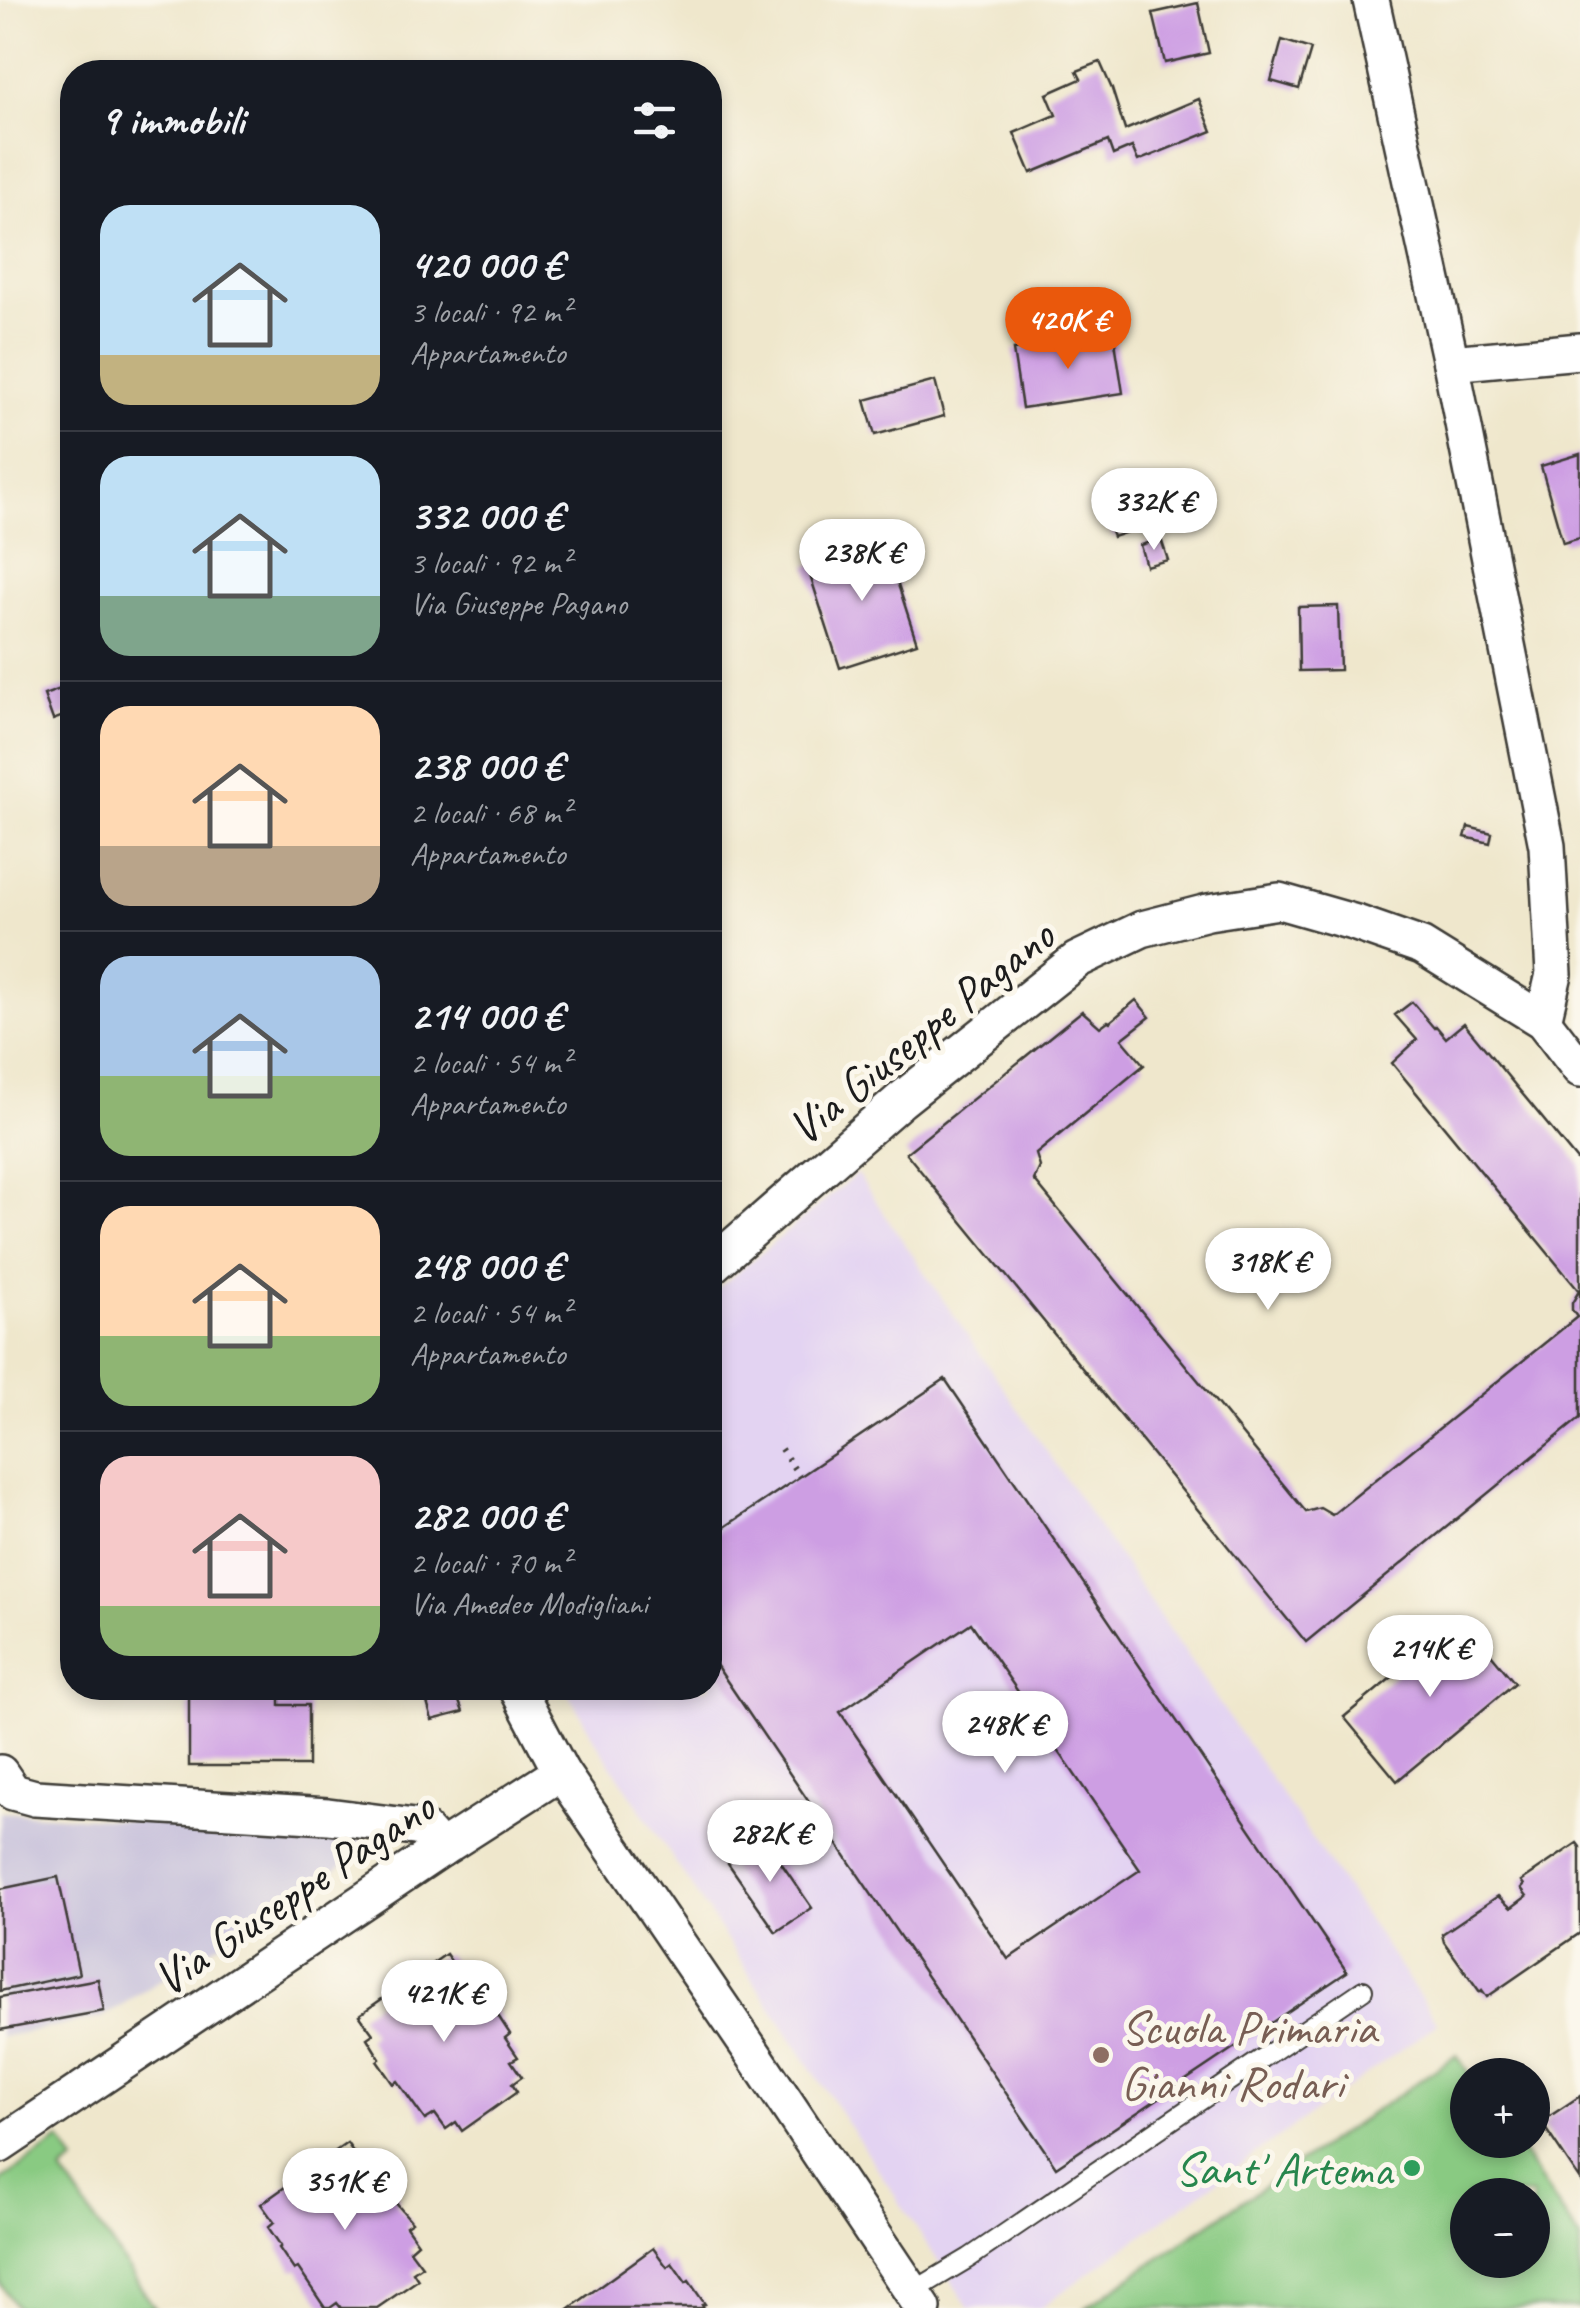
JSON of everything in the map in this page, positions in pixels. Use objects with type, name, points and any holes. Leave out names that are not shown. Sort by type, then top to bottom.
[{"type":"street","points":[[1372,0],[1451,363],[1548,846],[1554,974],[1543,1021]]},
{"type":"street","points":[[1451,363],[1580,350]]},
{"type":"street","name":"Via Giuseppe Pagano","points":[[722,1257],[901,1100],[1077,960],[1142,930],[1208,912],[1280,901],[1422,946],[1543,1021],[1580,1068]]},
{"type":"street","points":[[523,1700],[560,1772],[917,2300]]},
{"type":"street","name":"Via Giuseppe Pagano","points":[[0,2145],[560,1772]]},
{"type":"street","points":[[0,1773],[13,1792],[35,1798],[366,1820],[422,1828],[440,1850]]},
{"type":"lane","points":[[917,2300],[969,2258],[1363,1990]]},
{"type":"path","points":[[781,1448],[800,1477]]},
{"type":"shaded area","points":[[857,1174],[1438,2023],[1040,2308],[969,2308],[572,1700],[722,1700],[722,1285]]},
{"type":"shaded area","points":[[0,1812],[357,1835],[365,1851],[101,2018],[0,2037]]},
{"type":"green space","name":"Sant' Artema","points":[[1450,2060],[1450,2158],[1526,2158],[1539,2178],[1450,2178],[1450,2278],[1550,2278],[1550,2194],[1580,2239],[1580,2308],[1085,2308]]},
{"type":"green space","points":[[60,2140],[75,2162],[62,2172],[155,2308],[17,2308],[0,2283],[0,2181]]},
{"type":"building","points":[[1198,3],[1209,53],[1165,63],[1153,13]]},
{"type":"building","points":[[1282,40],[1311,49],[1299,89],[1271,81]]},
{"type":"building","points":[[1100,62],[1125,130],[1199,99],[1212,131],[1138,161],[1132,147],[1113,155],[1108,141],[1031,173],[1014,133],[1056,115],[1047,94],[1081,79],[1077,71]]},
{"type":"building","points":[[1114,335],[1123,393],[1022,408],[1013,350]]},
{"type":"building","points":[[935,381],[944,416],[875,435],[865,400]]},
{"type":"building","points":[[1580,454],[1580,538],[1563,543],[1541,466]]},
{"type":"building","points":[[1122,510],[1130,531],[1113,537],[1105,517]]},
{"type":"building","points":[[1161,539],[1168,560],[1146,566],[1140,545]]},
{"type":"building","points":[[884,541],[917,643],[840,668],[807,566]]},
{"type":"building","points":[[1338,606],[1340,670],[1299,671],[1298,607]]},
{"type":"building","points":[[60,689],[60,717],[53,720],[44,695]]},
{"type":"building","points":[[1468,827],[1492,833],[1490,843],[1465,837]]},
{"type":"building","points":[[1136,1000],[1150,1017],[1122,1039],[1144,1065],[1036,1154],[1040,1167],[1034,1180],[1306,1512],[1320,1508],[1332,1515],[1577,1317],[1572,1303],[1579,1291],[1392,1063],[1417,1040],[1395,1015],[1412,1002],[1446,1038],[1464,1023],[1580,1164],[1580,1418],[1306,1642],[906,1153],[1082,1011],[1100,1027]]},
{"type":"building","points":[[945,1379],[1347,1972],[1056,2167],[722,1674],[722,1529]],"holes":[[[971,1623],[1140,1870],[1008,1959],[840,1712]]]},
{"type":"building","points":[[1462,1619],[1515,1683],[1397,1781],[1344,1717]]},
{"type":"building","points":[[189,1700],[280,1700],[280,1705],[308,1705],[308,1766],[189,1766]]},
{"type":"building","points":[[426,1700],[458,1700],[463,1712],[432,1720]]},
{"type":"building","points":[[764,1838],[812,1908],[776,1932],[728,1863]]},
{"type":"building","points":[[1577,1843],[1580,1933],[1487,1997],[1444,1942],[1442,1934],[1498,1896],[1511,1908],[1527,1896],[1521,1881]]},
{"type":"building","points":[[58,1877],[79,1974],[0,1991],[0,1889]]},
{"type":"building","points":[[446,1954],[460,1974],[466,1970],[498,2009],[495,2011],[510,2034],[505,2038],[518,2057],[511,2061],[522,2077],[512,2084],[517,2092],[462,2131],[456,2122],[446,2129],[435,2114],[425,2120],[397,2081],[393,2084],[377,2061],[380,2059],[367,2038],[373,2034],[359,2015]]},
{"type":"building","points":[[98,1979],[104,2011],[0,2030],[0,1997]]},
{"type":"building","points":[[1580,2096],[1580,2180],[1550,2135],[1550,2116]]},
{"type":"building","points":[[347,2143],[360,2162],[367,2158],[399,2198],[395,2202],[412,2222],[406,2226],[418,2243],[410,2250],[422,2266],[413,2272],[418,2280],[377,2308],[341,2308],[337,2303],[325,2308],[279,2248],[268,2227],[274,2222],[261,2204]]},
{"type":"building","points":[[653,2248],[667,2267],[672,2263],[686,2283],[689,2281],[704,2308],[570,2308]]},
{"type":"place","name":"Scuola Primaria Gianni Rodari","points":[[1101,2055]]},
{"type":"place","name":"Sant' Artema","points":[[1412,2168]]}]
